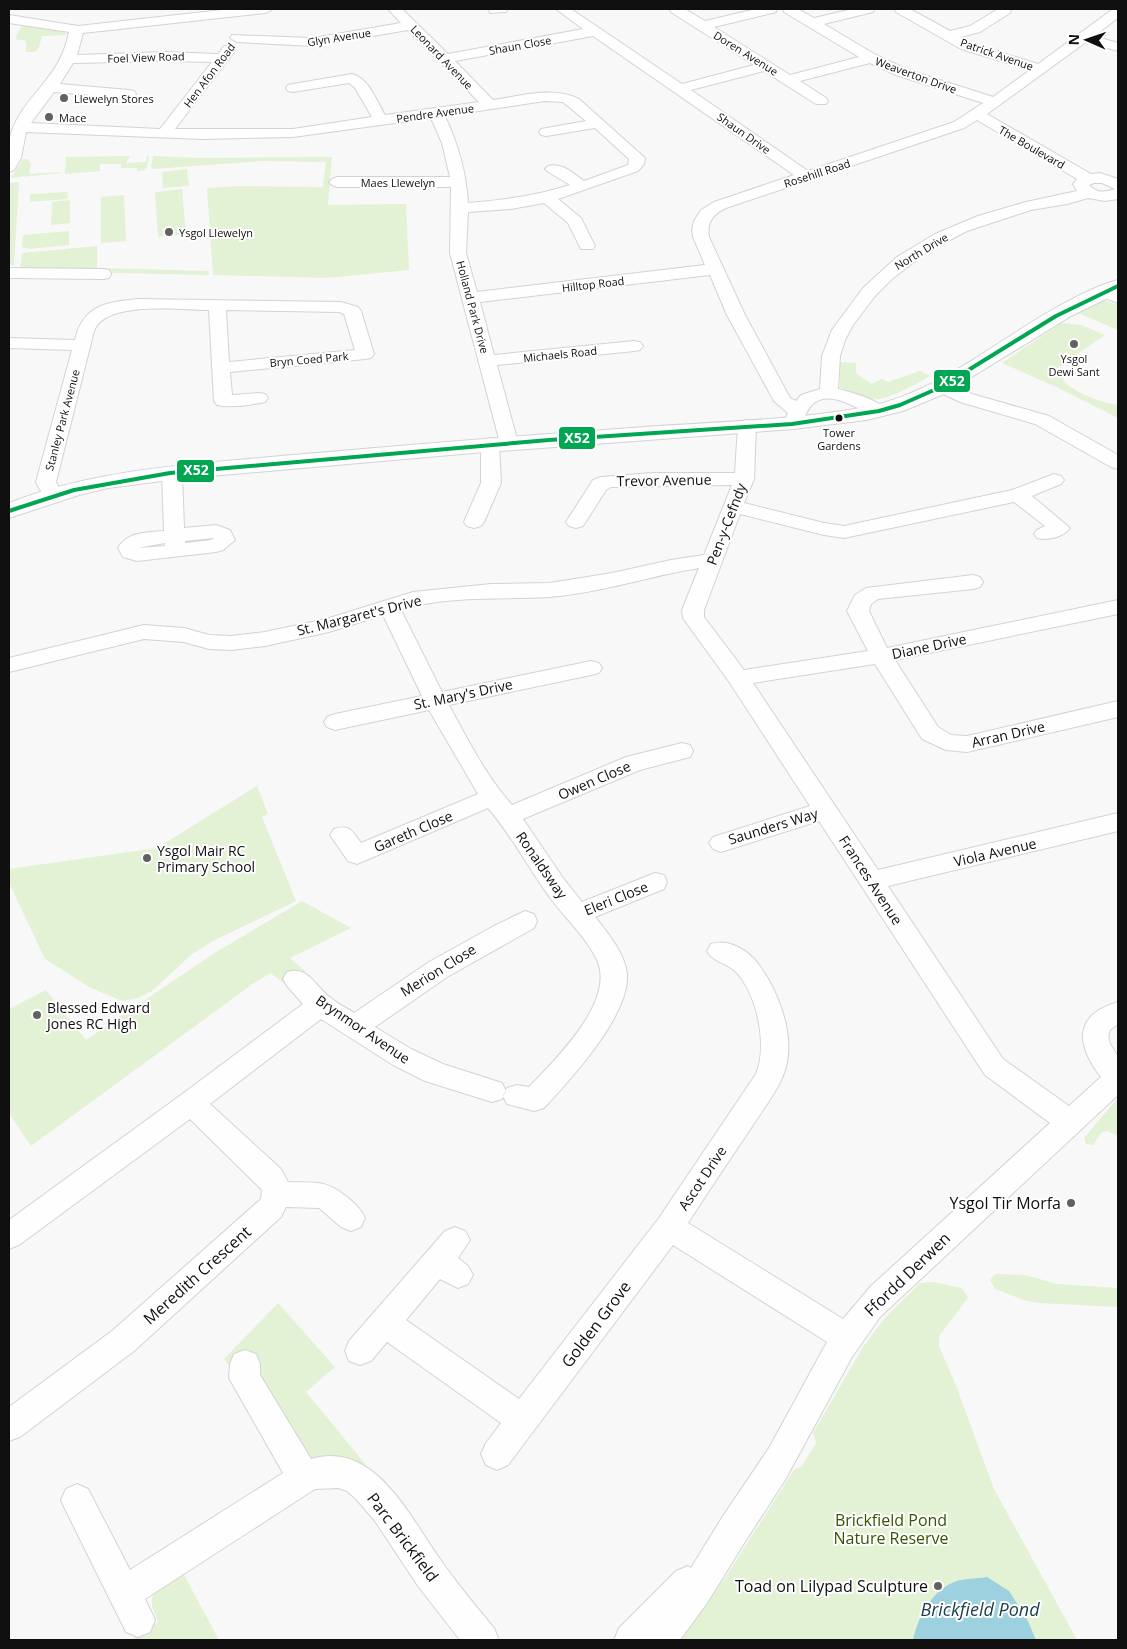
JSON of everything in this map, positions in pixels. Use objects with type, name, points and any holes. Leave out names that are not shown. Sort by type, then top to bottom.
[{"type":"main road","points":[[9,511],[84,485],[172,473],[500,443],[746,426],[795,416],[845,418],[878,411],[910,401],[941,386],[1063,310],[1113,292]]},
{"type":"street","points":[[9,19],[77,30],[192,12],[234,12],[266,9]]},
{"type":"street","name":"Leonard Avenue","points":[[395,9],[490,105]]},
{"type":"street","name":"Shaun Drive","points":[[564,9],[807,177]]},
{"type":"street","name":"Doren Avenue","points":[[676,9],[820,101]]},
{"type":"street","name":"Doren Avenue","points":[[703,26],[771,9]]},
{"type":"street","name":"Weaverton Drive","points":[[789,9],[871,58],[902,72],[995,102]]},
{"type":"street","points":[[812,23],[868,9]]},
{"type":"street","name":"Patrick Avenue","points":[[901,9],[966,46],[1041,69]]},
{"type":"street","name":"Hen Afon Road","points":[[165,132],[238,38],[234,12]]},
{"type":"street","points":[[949,36],[975,29],[996,12]]},
{"type":"street","name":"Rosehill Road","points":[[795,416],[783,401],[736,315],[701,237],[699,228],[701,220],[707,212],[720,205],[959,125],[995,102],[1118,12]]},
{"type":"street","name":"Glyn Avenue","points":[[238,38],[313,42],[411,24]]},
{"type":"street","points":[[9,167],[15,158],[12,144],[21,127],[70,59],[74,50],[77,30]]},
{"type":"street","name":"Shaun Close","points":[[444,59],[596,31]]},
{"type":"street","points":[[1084,37],[1118,47]]},
{"type":"street","name":"Foel View Road","points":[[70,59],[191,56],[222,58]]},
{"type":"street","name":"Doren Avenue","points":[[788,80],[871,58]]},
{"type":"street","points":[[680,89],[765,66]]},
{"type":"street","points":[[293,88],[352,78],[361,86],[381,121]]},
{"type":"street","points":[[49,88],[94,86],[128,94]]},
{"type":"street","name":"Pendre Avenue","points":[[21,127],[202,135],[293,133],[560,94],[574,102],[637,158],[633,168],[617,176],[547,198],[511,204],[460,208]]},
{"type":"street","name":"Holland Park Drive","points":[[436,113],[450,143],[459,182],[458,253],[487,361],[500,443],[491,482],[474,522]]},
{"type":"street","name":"The Boulevard","points":[[977,114],[1105,197],[1118,190]]},
{"type":"street","points":[[546,132],[598,123]]},
{"type":"street","points":[[554,170],[562,172],[582,187]]},
{"type":"street","name":"Maes Llewelyn","points":[[338,182],[357,179],[459,182]]},
{"type":"street","name":"North Drive","points":[[829,392],[828,368],[842,327],[861,302],[893,267],[935,240],[957,230],[1012,211],[1077,198],[1088,186]]},
{"type":"street","points":[[547,198],[575,221],[580,240]]},
{"type":"street","name":"Hilltop Road","points":[[469,298],[716,269]]},
{"type":"street","points":[[9,273],[103,274]]},
{"type":"street","name":"Bryn Coed Park","points":[[82,345],[88,324],[92,318],[117,307],[145,304],[216,304],[348,309],[352,311],[365,354],[221,368]]},
{"type":"street","points":[[216,304],[223,401],[259,398]]},
{"type":"street","points":[[9,343],[82,345]]},
{"type":"street","name":"Stanley Park Avenue","points":[[52,495],[46,482],[82,345]]},
{"type":"street","name":"Michaels Road","points":[[487,361],[634,346]]},
{"type":"street","points":[[941,386],[966,398],[1042,420],[1118,463]]},
{"type":"street","points":[[795,416],[802,403],[815,394],[829,392],[878,411]]},
{"type":"street","name":"Pen-y-Cefndy","points":[[694,618],[696,601],[744,479],[746,426]]},
{"type":"street","points":[[172,473],[175,543]]},
{"type":"street","name":"Trevor Avenue","points":[[576,522],[600,484],[608,481],[744,479]]},
{"type":"street","points":[[733,506],[824,529],[844,532],[1018,496],[1054,480]]},
{"type":"street","points":[[1018,496],[1059,533]]},
{"type":"street","name":"St. Margaret's Drive","points":[[9,665],[144,632],[184,635],[209,642],[231,643],[265,639],[330,625],[414,600],[491,591],[550,590],[612,580],[671,566],[713,560]]},
{"type":"street","name":"Arran Drive","points":[[947,564],[966,583],[873,593],[862,600],[858,611],[881,656],[930,733],[946,742],[966,744],[1118,709]]},
{"type":"street","name":"Ronaldsway","points":[[389,606],[434,700],[492,797],[508,816],[561,894],[606,953],[614,973],[613,993],[606,1011],[555,1079],[534,1100],[504,1094]]},
{"type":"street","name":"Diane Drive","points":[[738,678],[881,656],[1118,607]]},
{"type":"street","name":"Frances Avenue","points":[[694,618],[738,678],[994,1067],[1069,1122]]},
{"type":"street","name":"St. Mary's Drive","points":[[335,722],[591,668]]},
{"type":"street","name":"Owen Close","points":[[508,816],[634,763],[682,751]]},
{"type":"street","name":"Gareth Close","points":[[342,835],[357,855],[492,797]]},
{"type":"street","name":"Saunders Way","points":[[721,842],[825,810]]},
{"type":"street","name":"Viola Avenue","points":[[872,881],[1118,822]]},
{"type":"street","name":"Eleri Close","points":[[578,914],[655,882]]},
{"type":"street","name":"Merion Close","points":[[357,1026],[392,998],[431,973],[473,947],[525,921]]},
{"type":"street","name":"Ascot Drive","points":[[669,1227],[768,1079],[774,1060],[774,1036],[760,989],[750,970],[737,958],[720,951]]},
{"type":"street","name":"Brynmor Avenue","points":[[296,979],[320,1005],[357,1026],[402,1058],[435,1073],[504,1094]]},
{"type":"street","points":[[9,1236],[191,1103],[320,1005]]},
{"type":"street","points":[[1118,1012],[1102,1022],[1096,1030],[1099,1051],[1118,1078]]},
{"type":"street","name":"Ffordd Derwen","points":[[656,1640],[670,1626],[694,1595],[780,1459],[814,1394],[866,1311],[1118,1078]]},
{"type":"street","points":[[191,1103],[271,1178],[277,1189],[277,1194],[325,1196],[352,1218]]},
{"type":"street","name":"Meredith Crescent","points":[[9,1426],[123,1341],[265,1214],[271,1208],[277,1194]]},
{"type":"street","points":[[669,1227],[848,1338]]},
{"type":"street","name":"Golden Grove","points":[[497,1454],[669,1227]]},
{"type":"street","points":[[360,1351],[385,1323],[450,1259]]},
{"type":"street","points":[[385,1323],[523,1420]]},
{"type":"street","points":[[246,1364],[244,1378],[304,1478]]},
{"type":"street","name":"Parc Brickfield","points":[[77,1500],[131,1607],[304,1478],[314,1472],[344,1473],[359,1480],[378,1499],[430,1574],[482,1640]]},
{"type":"street","name":"Ffordd Derwen","points":[[631,1640],[683,1588],[729,1537]]},
{"type":"green space","points":[[21,27],[62,31],[67,35],[42,36],[39,47],[35,52],[26,52],[26,41],[15,39]]},
{"type":"green space","points":[[130,156],[126,163],[146,162],[147,156],[149,156],[147,167],[144,170],[137,171],[137,168],[121,168],[121,164],[100,164],[100,171],[65,174],[66,157]]},
{"type":"green space","points":[[153,156],[198,158],[332,157],[328,205],[406,204],[409,270],[327,278],[213,275],[207,188],[238,186],[323,187],[326,162],[262,161],[153,169],[151,167]]},
{"type":"green space","points":[[23,159],[27,159],[31,163],[29,174],[61,173],[11,178]]},
{"type":"green space","points":[[187,169],[189,186],[163,188],[162,172]]},
{"type":"green space","points":[[19,182],[14,266],[11,265],[9,260],[9,183]]},
{"type":"green space","points":[[182,189],[186,234],[158,237],[155,192]]},
{"type":"green space","points":[[68,192],[67,199],[30,202],[30,194]]},
{"type":"green space","points":[[124,195],[126,241],[101,243],[101,197]]},
{"type":"green space","points":[[70,200],[70,223],[51,225],[52,202]]},
{"type":"green space","points":[[69,231],[69,245],[29,249],[22,247],[23,235]]},
{"type":"green space","points":[[97,246],[97,268],[209,271],[209,275],[25,271],[20,269],[22,253]]},
{"type":"green space","points":[[1103,300],[1118,305],[1118,330],[1078,313]]},
{"type":"green space","points":[[1061,323],[1081,325],[1105,335],[1056,369],[1066,374],[1063,380],[1073,389],[1097,400],[1118,405],[1118,418],[1002,363]]},
{"type":"green space","points":[[840,362],[856,363],[856,373],[871,384],[882,379],[888,382],[920,371],[930,376],[892,395],[884,398],[870,399],[840,387]]},
{"type":"green space","points":[[257,786],[268,814],[262,817],[296,901],[213,941],[192,954],[152,991],[138,998],[122,1001],[89,987],[45,959],[9,883],[9,869],[157,848]]},
{"type":"green space","points":[[302,901],[351,928],[290,958],[305,971],[286,985],[271,973],[254,983],[31,1146],[9,1113],[9,1009],[46,990],[86,1040],[213,954]]},
{"type":"green space","points":[[1118,1098],[1118,1136],[1107,1131],[1102,1132],[1093,1145],[1086,1144],[1084,1138]]},
{"type":"green space","points":[[995,1274],[1025,1275],[1057,1284],[1118,1288],[1118,1307],[1027,1301],[995,1289],[990,1280]]},
{"type":"green space","name":"Brickfield Pond Nature Reserve","points":[[933,1282],[962,1288],[968,1298],[939,1336],[939,1346],[955,1383],[994,1489],[1077,1640],[672,1640],[725,1578],[794,1470],[802,1466],[816,1443],[813,1433],[863,1347],[884,1319],[920,1283]]},
{"type":"green space","points":[[278,1303],[335,1367],[306,1392],[366,1465],[351,1460],[335,1458],[303,1460],[224,1359]]},
{"type":"green space","points":[[183,1573],[219,1640],[131,1640],[158,1622],[152,1603],[155,1592]]},
{"type":"water","name":"Brickfield Pond","points":[[987,1577],[1009,1591],[1027,1619],[1036,1640],[913,1640],[918,1623],[926,1607],[944,1587],[964,1579]]},
{"type":"transit line","name":"X52","points":[[9,511],[74,490],[170,473],[549,440],[792,424],[851,417],[879,411],[921,397],[960,376],[1056,316],[1118,286]]},
{"type":"place","name":"Llewelyn Stores","points":[[64,98]]},
{"type":"place","name":"Mace","points":[[49,117]]},
{"type":"place","name":"Ysgol Llewelyn","points":[[169,232]]},
{"type":"place","name":"Ysgol Dewi Sant","points":[[1074,344]]},
{"type":"place","name":"Tower Gardens","points":[[839,418]]},
{"type":"place","name":"Ysgol Mair RC Primary School","points":[[147,858]]},
{"type":"place","name":"Blessed Edward Jones RC High","points":[[37,1015]]},
{"type":"place","name":"Ysgol Tir Morfa","points":[[1071,1203]]},
{"type":"place","name":"Toad on Lilypad Sculpture","points":[[938,1586]]}]
